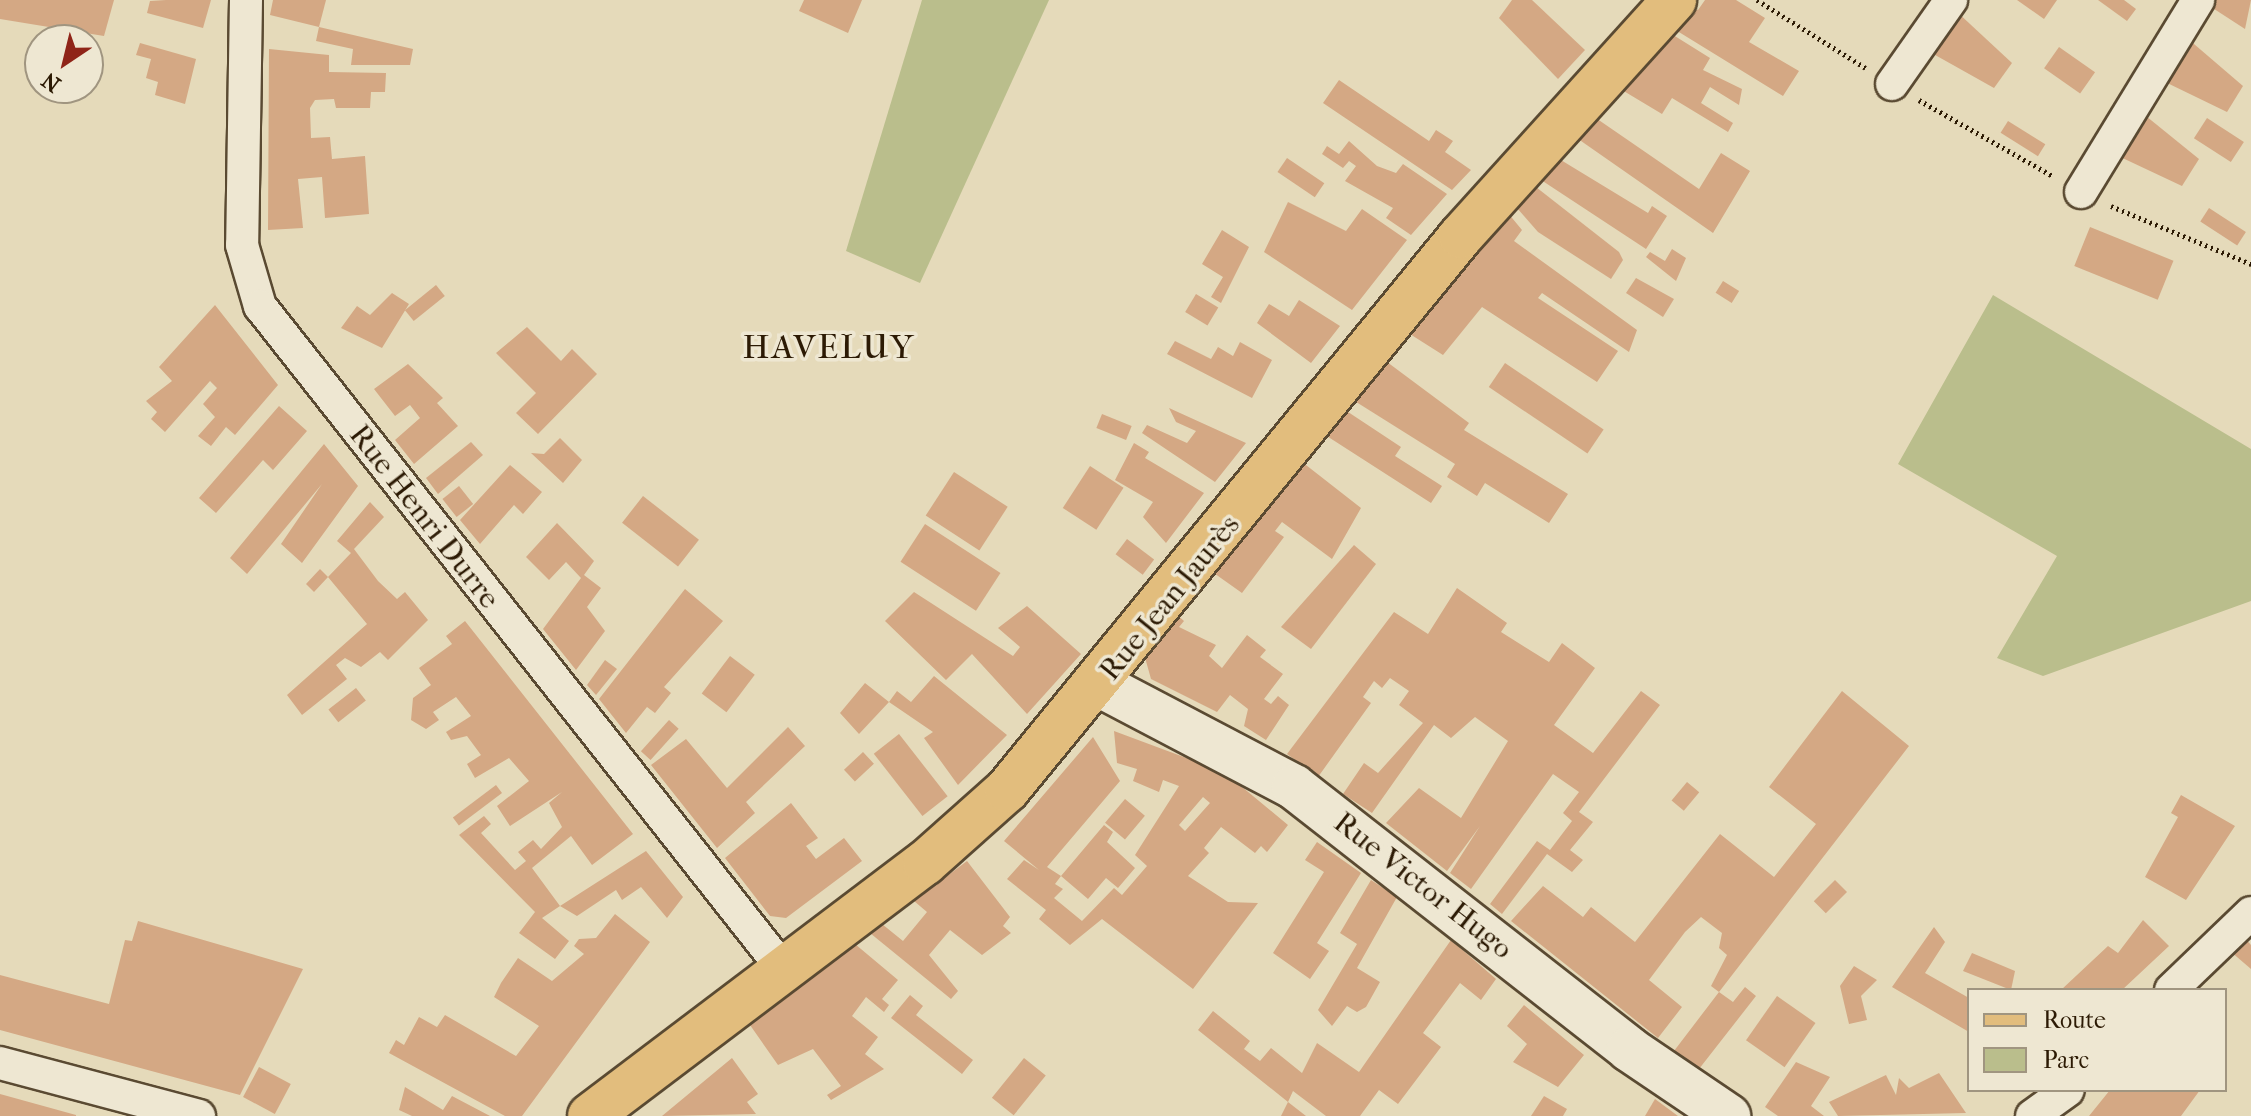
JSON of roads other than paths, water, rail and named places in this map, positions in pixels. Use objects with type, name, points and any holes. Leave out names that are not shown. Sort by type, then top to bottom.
[{"type":"main road","name":"Rue Jean Jaurès","points":[[590,1116],[957,837],[1100,685],[1461,236],[1674,0]]},
{"type":"street","name":"Rue Henri Durre","points":[[246,0],[242,245],[260,306],[783,969]]},
{"type":"street","points":[[1892,84],[1951,0]]},
{"type":"street","points":[[2081,192],[2198,0]]},
{"type":"street","name":"Rue Victor Hugo","points":[[1100,685],[1304,793],[1619,1042],[1728,1116]]},
{"type":"street","points":[[2173,988],[2251,913]]},
{"type":"street","points":[[0,1063],[199,1116]]},
{"type":"street","points":[[2032,1116],[2065,1092]]},
{"type":"district","name":"HAVELUY","points":[[829,348]]}]
